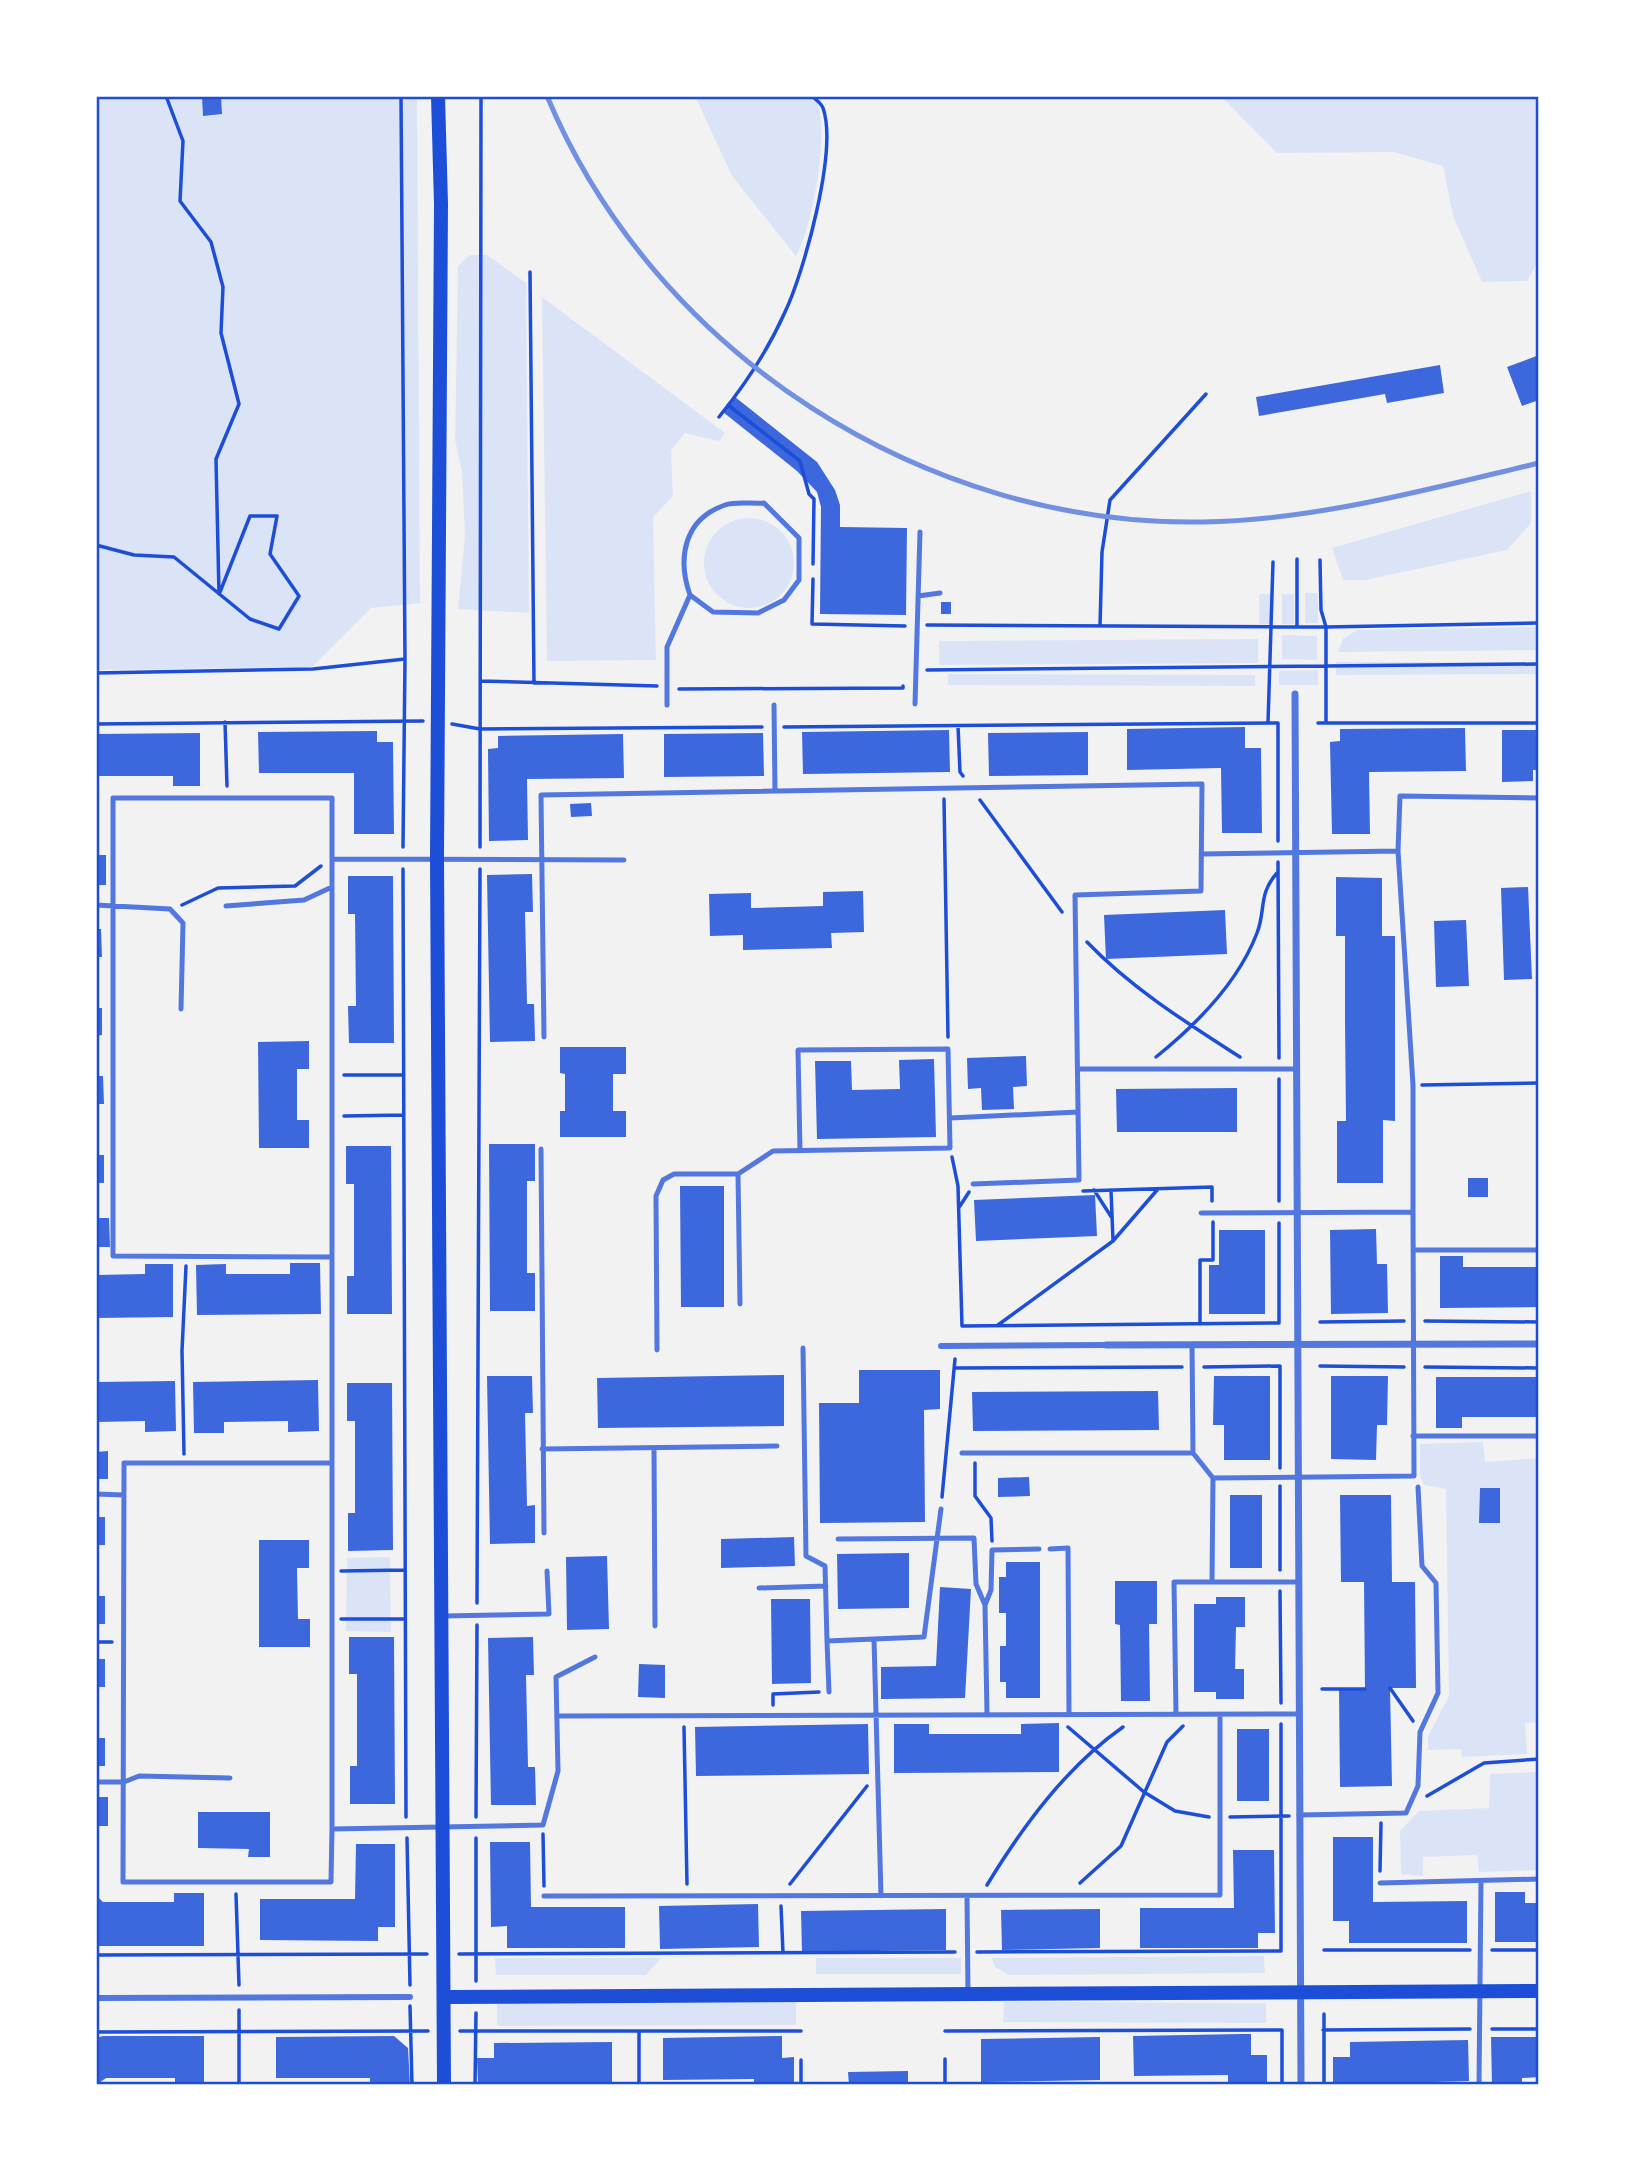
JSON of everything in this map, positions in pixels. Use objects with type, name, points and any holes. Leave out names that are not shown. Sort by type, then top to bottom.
[{"type":"main road","points":[[438,96],[437,857],[444,2085]]},
{"type":"main road","points":[[444,1997],[1539,1991]]},
{"type":"street","points":[[1295,694],[1301,2085]]},
{"type":"street","points":[[941,1346],[1539,1344]]},
{"type":"street","points":[[96,1998],[410,1997]]},
{"type":"lane","points":[[667,705],[667,648],[690,595],[682,572],[688,536],[705,516],[727,504],[764,503],[799,538],[799,580],[784,600],[758,613],[713,612],[690,595]]},
{"type":"lane","points":[[915,704],[920,532]]},
{"type":"lane","points":[[918,597],[940,593]]},
{"type":"lane","points":[[774,705],[775,791]]},
{"type":"lane","points":[[544,1037],[541,794],[1202,784],[1201,891],[1075,895],[1079,1181],[974,1184]]},
{"type":"lane","points":[[1213,1478],[1414,1476],[1413,1085],[1398,852],[1400,796],[1539,798]]},
{"type":"lane","points":[[332,1256],[113,1256],[113,798],[332,798],[332,859],[332,887],[332,1075],[332,1116],[332,1256],[332,1463],[332,1829],[331,1882],[124,1882],[124,1463],[332,1463]]},
{"type":"lane","points":[[1201,854],[1398,852]]},
{"type":"lane","points":[[332,859],[542,857],[624,860]]},
{"type":"lane","points":[[226,906],[303,900],[332,887]]},
{"type":"lane","points":[[96,905],[170,909],[183,923],[181,1009]]},
{"type":"lane","points":[[657,1350],[656,1196],[663,1180],[674,1174],[738,1174],[772,1151],[800,1151],[950,1148],[948,1049],[798,1050],[800,1151]]},
{"type":"lane","points":[[1077,1069],[1297,1069]]},
{"type":"lane","points":[[950,1118],[1078,1112]]},
{"type":"lane","points":[[541,1149],[544,1532]]},
{"type":"lane","points":[[738,1174],[740,1304]]},
{"type":"lane","points":[[1201,1213],[1413,1212]]},
{"type":"lane","points":[[1413,1251],[1539,1250]]},
{"type":"lane","points":[[1192,1344],[1193,1453],[1213,1478],[1212,1582]]},
{"type":"lane","points":[[803,1348],[806,1556],[825,1566],[829,1692]]},
{"type":"lane","points":[[1413,1436],[1539,1436]]},
{"type":"lane","points":[[542,1449],[777,1446]]},
{"type":"lane","points":[[654,1448],[655,1626]]},
{"type":"lane","points":[[962,1453],[1193,1453]]},
{"type":"lane","points":[[1298,1815],[1406,1813],[1418,1786],[1420,1732],[1438,1693],[1436,1583],[1422,1566],[1418,1487]]},
{"type":"lane","points":[[96,1494],[124,1495]]},
{"type":"lane","points":[[827,1641],[923,1637],[941,1509]]},
{"type":"lane","points":[[838,1539],[974,1538],[975,1584],[985,1605]]},
{"type":"lane","points":[[1049,1549],[1068,1548],[1066,1714]]},
{"type":"lane","points":[[987,1714],[985,1605],[991,1590],[992,1550],[1039,1549]]},
{"type":"lane","points":[[443,1616],[549,1614],[547,1571]]},
{"type":"lane","points":[[1176,1714],[1174,1582],[1298,1582]]},
{"type":"lane","points":[[759,1588],[825,1586]]},
{"type":"lane","points":[[874,1639],[881,1896]]},
{"type":"lane","points":[[332,1829],[543,1825],[558,1771],[556,1677],[595,1657]]},
{"type":"lane","points":[[557,1716],[876,1713],[1298,1714]]},
{"type":"lane","points":[[544,1896],[1220,1895],[1220,1715]]},
{"type":"lane","points":[[96,1782],[124,1782],[139,1776],[230,1778]]},
{"type":"lane","points":[[1380,1883],[1539,1879]]},
{"type":"lane","points":[[1479,2085],[1481,1881]]},
{"type":"lane","points":[[967,1896],[968,1996]]},
{"type":"path","points":[[166,96],[183,141],[180,201],[211,242],[223,287],[221,333],[239,404],[216,458],[219,594]]},
{"type":"path","points":[[401,96],[405,659],[403,1115],[406,1828],[412,2085]]},
{"type":"path","points":[[475,2085],[481,96]]},
{"type":"path","points":[[719,417],[785,312],[811,240],[824,166],[825,119],[822,105],[812,96]]},
{"type":"path","points":[[530,272],[534,683]]},
{"type":"path","points":[[1100,626],[1102,552],[1110,500],[1206,394]]},
{"type":"path","points":[[728,405],[800,461],[809,494],[814,499],[812,624],[1326,627],[1539,623]]},
{"type":"path","points":[[96,545],[134,555],[174,557],[219,594],[250,619],[279,629],[299,596],[270,554],[277,516],[250,516],[219,594]]},
{"type":"path","points":[[1297,559],[1297,627]]},
{"type":"path","points":[[1320,560],[1321,610],[1326,627],[1325,723]]},
{"type":"path","points":[[1268,723],[1272,665],[1273,562]]},
{"type":"path","points":[[905,625],[905,636]]},
{"type":"path","points":[[96,673],[313,670],[405,659]]},
{"type":"path","points":[[675,689],[903,688],[904,670],[1539,664]]},
{"type":"path","points":[[480,681],[659,686]]},
{"type":"path","points":[[96,724],[439,721],[480,729],[1278,723],[1279,1323],[962,1326],[958,1186],[950,1148]]},
{"type":"path","points":[[225,722],[227,798]]},
{"type":"path","points":[[1318,723],[1539,723]]},
{"type":"path","points":[[958,725],[960,772],[1077,932],[1106,962],[1190,1025],[1260,1069]]},
{"type":"path","points":[[944,788],[948,1049]]},
{"type":"path","points":[[170,909],[218,888],[295,886],[332,859]]},
{"type":"path","points":[[1140,1069],[1223,994],[1258,933],[1266,885],[1278,872]]},
{"type":"path","points":[[332,1075],[403,1075]]},
{"type":"path","points":[[1413,1085],[1539,1083]]},
{"type":"path","points":[[332,1116],[403,1115]]},
{"type":"path","points":[[1079,1181],[1079,1191],[1212,1187],[1213,1260],[1200,1260],[1200,1323]]},
{"type":"path","points":[[998,1325],[1113,1241],[1158,1189]]},
{"type":"path","points":[[1094,1190],[1112,1218]]},
{"type":"path","points":[[1111,1190],[1113,1241]]},
{"type":"path","points":[[184,1463],[182,1351],[186,1256]]},
{"type":"path","points":[[1320,1322],[1539,1322]]},
{"type":"path","points":[[941,1509],[957,1346]]},
{"type":"path","points":[[96,1955],[1282,1951],[1280,1366]]},
{"type":"path","points":[[1320,1366],[1539,1368]]},
{"type":"path","points":[[954,1368],[1099,1367]]},
{"type":"path","points":[[975,1454],[975,1496],[992,1518],[992,1550]]},
{"type":"path","points":[[332,1571],[405,1570]]},
{"type":"path","points":[[332,1619],[405,1619]]},
{"type":"path","points":[[1390,1688],[1420,1732]]},
{"type":"path","points":[[1322,1689],[1365,1689]]},
{"type":"path","points":[[773,1714],[773,1693],[829,1692]]},
{"type":"path","points":[[1066,1714],[1067,1725],[1144,1792],[1175,1811],[1220,1817],[1298,1815]]},
{"type":"path","points":[[981,1895],[1017,1835],[1093,1748],[1141,1714]]},
{"type":"path","points":[[1068,1895],[1121,1846],[1167,1742],[1195,1714]]},
{"type":"path","points":[[683,1715],[687,1896]]},
{"type":"path","points":[[1409,1806],[1484,1763],[1539,1759]]},
{"type":"path","points":[[783,1953],[780,1896],[877,1772]]},
{"type":"path","points":[[1380,1883],[1381,1814]]},
{"type":"path","points":[[543,1825],[544,1896]]},
{"type":"path","points":[[236,1882],[238,1955]]},
{"type":"path","points":[[1324,1950],[1539,1950]]},
{"type":"path","points":[[1324,2014],[1324,2085]]},
{"type":"path","points":[[945,2031],[1282,2029],[1282,2085]]},
{"type":"path","points":[[1323,2030],[1539,2029]]},
{"type":"path","points":[[239,2031],[239,2085]]},
{"type":"path","points":[[639,2031],[639,2085]]},
{"type":"path","points":[[945,2059],[945,2085]]},
{"type":"path","points":[[801,2060],[801,2085]]},
{"type":"shaded area","points":[[96,96],[417,96],[420,603],[371,608],[312,667],[96,670]]},
{"type":"shaded area","points":[[695,96],[814,96],[819,109],[821,151],[814,200],[796,256],[732,176]]},
{"type":"shaded area","points":[[1221,96],[1539,96],[1539,260],[1527,281],[1482,282],[1453,216],[1443,166],[1394,152],[1277,153]]},
{"type":"shaded area","points":[[470,255],[487,255],[526,283],[529,613],[458,609],[465,536],[462,472],[455,440],[458,266]]},
{"type":"shaded area","points":[[542,297],[725,433],[719,441],[685,433],[671,450],[673,496],[653,517],[656,660],[547,661]]},
{"type":"shaded area","points":[[1531,491],[1531,523],[1507,550],[1365,580],[1343,580],[1332,548]]},
{"type":"shaded area","points":[[749,518],[766,521],[781,531],[791,546],[794,563],[791,580],[781,595],[766,605],[749,608],[732,605],[717,595],[707,580],[704,563],[707,546],[717,531],[732,521]]},
{"type":"shaded area","points":[[1305,593],[1318,593],[1318,623],[1305,623]]},
{"type":"shaded area","points":[[1259,594],[1271,594],[1271,624],[1259,624]]},
{"type":"shaded area","points":[[1282,594],[1294,594],[1294,624],[1282,624]]},
{"type":"shaded area","points":[[1539,627],[1539,650],[1338,652],[1343,639],[1357,630]]},
{"type":"shaded area","points":[[1282,635],[1317,636],[1317,660],[1282,659]]},
{"type":"shaded area","points":[[1258,639],[1258,663],[939,665],[939,641]]},
{"type":"shaded area","points":[[1336,662],[1539,662],[1539,674],[1336,675]]},
{"type":"shaded area","points":[[1318,670],[1318,685],[1279,685],[1279,671]]},
{"type":"shaded area","points":[[948,674],[1255,675],[1255,686],[948,685]]},
{"type":"shaded area","points":[[1483,1442],[1485,1462],[1539,1458],[1539,1722],[1525,1723],[1527,1754],[1462,1757],[1461,1749],[1428,1750],[1428,1736],[1449,1696],[1446,1489],[1424,1485],[1420,1476],[1420,1444]]},
{"type":"shaded area","points":[[390,1557],[391,1632],[346,1631],[347,1558]]},
{"type":"shaded area","points":[[1539,1772],[1539,1870],[1479,1872],[1477,1855],[1423,1857],[1423,1876],[1401,1874],[1400,1831],[1419,1811],[1489,1808],[1490,1774]]},
{"type":"shaded area","points":[[1264,1956],[1265,1973],[1009,1975],[995,1967],[992,1958]]},
{"type":"shaded area","points":[[495,1958],[661,1958],[646,1975],[496,1975]]},
{"type":"shaded area","points":[[816,1958],[961,1958],[961,1974],[816,1974]]},
{"type":"shaded area","points":[[497,2002],[796,2002],[796,2025],[497,2026]]},
{"type":"shaded area","points":[[1004,2002],[1266,2003],[1266,2023],[1003,2022]]},
{"type":"building","points":[[202,96],[221,96],[222,114],[203,116]]},
{"type":"building","points":[[1539,355],[1539,400],[1522,406],[1507,367]]},
{"type":"building","points":[[1440,365],[1444,393],[1387,403],[1385,394],[1259,416],[1256,397]]},
{"type":"building","points":[[735,397],[817,462],[835,490],[840,505],[840,527],[907,528],[906,615],[820,614],[821,507],[817,492],[797,471],[723,412]]},
{"type":"building","points":[[941,602],[951,602],[951,614],[941,614]]},
{"type":"building","points":[[1245,727],[1245,748],[1261,748],[1262,833],[1222,833],[1221,768],[1127,770],[1127,729]]},
{"type":"building","points":[[1465,728],[1466,771],[1369,772],[1370,834],[1332,834],[1330,742],[1340,741],[1340,729]]},
{"type":"building","points":[[949,730],[950,772],[803,774],[802,732]]},
{"type":"building","points":[[1502,730],[1539,730],[1539,770],[1533,770],[1533,781],[1502,782]]},
{"type":"building","points":[[377,731],[377,742],[393,742],[394,834],[354,834],[354,773],[259,773],[258,732]]},
{"type":"building","points":[[1088,732],[1088,775],[989,776],[988,733]]},
{"type":"building","points":[[200,733],[200,786],[173,786],[173,776],[96,776],[96,734]]},
{"type":"building","points":[[763,733],[764,776],[664,777],[664,734]]},
{"type":"building","points":[[623,734],[624,778],[527,779],[528,840],[489,841],[488,749],[498,748],[498,736]]},
{"type":"building","points":[[591,803],[592,816],[571,817],[570,804]]},
{"type":"building","points":[[96,855],[106,855],[106,885],[96,885]]},
{"type":"building","points":[[532,874],[533,912],[525,912],[527,1004],[534,1004],[535,1041],[490,1042],[487,875]]},
{"type":"building","points":[[348,876],[393,876],[394,1043],[349,1043],[348,1006],[356,1006],[355,914],[348,914]]},
{"type":"building","points":[[1336,877],[1382,878],[1382,936],[1395,936],[1395,1121],[1383,1120],[1383,1183],[1337,1183],[1337,1121],[1346,1121],[1345,936],[1336,936]]},
{"type":"building","points":[[1528,887],[1532,979],[1504,980],[1501,888]]},
{"type":"building","points":[[863,891],[864,932],[831,933],[832,948],[743,950],[743,935],[710,936],[709,894],[751,893],[751,908],[823,906],[823,892]]},
{"type":"building","points":[[1225,910],[1227,954],[1106,959],[1104,915]]},
{"type":"building","points":[[1466,920],[1469,986],[1436,987],[1434,921]]},
{"type":"building","points":[[96,929],[101,929],[102,957],[96,957]]},
{"type":"building","points":[[96,1008],[102,1008],[102,1035],[96,1036]]},
{"type":"building","points":[[309,1041],[309,1069],[297,1069],[297,1120],[309,1120],[309,1148],[259,1148],[258,1042]]},
{"type":"building","points":[[560,1047],[626,1047],[626,1074],[613,1074],[613,1111],[626,1111],[626,1137],[560,1137],[560,1111],[565,1111],[565,1074],[560,1073]]},
{"type":"building","points":[[1026,1056],[1027,1086],[1013,1087],[1014,1109],[982,1110],[981,1088],[968,1089],[967,1058]]},
{"type":"building","points":[[934,1059],[936,1137],[817,1139],[815,1061],[851,1061],[852,1090],[900,1089],[899,1060]]},
{"type":"building","points":[[96,1076],[103,1076],[104,1104],[96,1104]]},
{"type":"building","points":[[1237,1088],[1237,1132],[1117,1132],[1116,1089]]},
{"type":"building","points":[[489,1144],[535,1144],[535,1181],[527,1181],[527,1273],[535,1273],[535,1311],[490,1311]]},
{"type":"building","points":[[346,1146],[391,1146],[392,1314],[347,1314],[347,1276],[354,1276],[354,1184],[346,1184]]},
{"type":"building","points":[[96,1155],[104,1155],[104,1183],[96,1183]]},
{"type":"building","points":[[1468,1178],[1488,1178],[1488,1197],[1468,1197]]},
{"type":"building","points":[[680,1186],[724,1186],[724,1307],[681,1307]]},
{"type":"building","points":[[1095,1195],[1097,1236],[976,1241],[974,1200]]},
{"type":"building","points":[[96,1218],[109,1218],[110,1247],[96,1247]]},
{"type":"building","points":[[1376,1229],[1377,1264],[1387,1264],[1388,1313],[1331,1314],[1330,1230]]},
{"type":"building","points":[[1219,1230],[1265,1230],[1265,1314],[1209,1314],[1209,1265],[1219,1265]]},
{"type":"building","points":[[1440,1256],[1463,1256],[1463,1267],[1539,1267],[1539,1307],[1440,1308]]},
{"type":"building","points":[[290,1263],[320,1263],[321,1314],[197,1315],[196,1265],[226,1264],[226,1274],[290,1274]]},
{"type":"building","points":[[145,1264],[173,1264],[173,1317],[96,1318],[96,1275],[145,1274]]},
{"type":"building","points":[[859,1370],[940,1370],[940,1409],[924,1410],[925,1522],[820,1523],[819,1403],[859,1403]]},
{"type":"building","points":[[784,1375],[784,1426],[598,1428],[597,1378]]},
{"type":"building","points":[[487,1376],[532,1376],[533,1413],[525,1413],[527,1506],[535,1505],[535,1543],[490,1544]]},
{"type":"building","points":[[1214,1376],[1270,1376],[1270,1460],[1224,1460],[1224,1425],[1213,1425]]},
{"type":"building","points":[[1331,1376],[1388,1376],[1387,1425],[1377,1425],[1376,1460],[1331,1459]]},
{"type":"building","points":[[1436,1377],[1539,1377],[1539,1417],[1462,1417],[1462,1428],[1436,1428]]},
{"type":"building","points":[[318,1380],[319,1431],[288,1432],[288,1421],[224,1422],[224,1433],[194,1433],[193,1382]]},
{"type":"building","points":[[175,1381],[176,1431],[145,1432],[145,1421],[96,1422],[96,1382]]},
{"type":"building","points":[[347,1383],[392,1383],[393,1550],[348,1551],[348,1513],[355,1513],[355,1421],[347,1421]]},
{"type":"building","points":[[1158,1391],[1159,1430],[973,1431],[972,1392]]},
{"type":"building","points":[[108,1451],[108,1479],[96,1479],[96,1452]]},
{"type":"building","points":[[1029,1477],[1030,1496],[998,1497],[998,1478]]},
{"type":"building","points":[[1480,1488],[1500,1488],[1500,1523],[1479,1523]]},
{"type":"building","points":[[1230,1495],[1262,1495],[1262,1568],[1230,1568]]},
{"type":"building","points":[[1340,1495],[1391,1495],[1392,1582],[1415,1582],[1416,1688],[1390,1688],[1392,1786],[1340,1787],[1339,1689],[1365,1689],[1364,1582],[1341,1582]]},
{"type":"building","points":[[96,1517],[105,1517],[105,1545],[96,1545]]},
{"type":"building","points":[[794,1537],[795,1566],[721,1568],[721,1539]]},
{"type":"building","points":[[259,1540],[309,1540],[309,1568],[297,1568],[298,1619],[310,1619],[310,1647],[259,1647]]},
{"type":"building","points":[[909,1553],[909,1608],[838,1609],[837,1554]]},
{"type":"building","points":[[607,1556],[609,1629],[567,1630],[566,1557]]},
{"type":"building","points":[[1006,1562],[1040,1562],[1040,1698],[1006,1698],[1006,1682],[1000,1682],[1000,1646],[1006,1646],[1006,1613],[999,1613],[999,1577],[1006,1577]]},
{"type":"building","points":[[1115,1581],[1157,1581],[1157,1624],[1149,1624],[1150,1701],[1121,1701],[1120,1625],[1115,1624]]},
{"type":"building","points":[[940,1587],[971,1589],[965,1698],[881,1699],[881,1667],[936,1666]]},
{"type":"building","points":[[96,1596],[105,1596],[105,1624],[96,1624]]},
{"type":"building","points":[[1216,1597],[1245,1597],[1245,1627],[1236,1627],[1235,1669],[1244,1669],[1244,1699],[1216,1699],[1216,1692],[1194,1692],[1194,1604],[1216,1604]]},
{"type":"building","points":[[771,1599],[810,1599],[811,1683],[772,1684]]},
{"type":"building","points":[[349,1637],[394,1637],[395,1804],[350,1804],[350,1766],[357,1766],[357,1674],[349,1674]]},
{"type":"building","points":[[533,1637],[534,1675],[526,1675],[528,1767],[535,1767],[536,1805],[491,1805],[488,1638]]},
{"type":"building","points":[[96,1659],[105,1659],[105,1687],[96,1687]]},
{"type":"building","points":[[639,1664],[665,1665],[665,1698],[638,1697]]},
{"type":"building","points":[[1059,1723],[1059,1772],[894,1773],[894,1724],[929,1724],[929,1734],[1021,1734],[1021,1724]]},
{"type":"building","points":[[868,1724],[869,1774],[696,1776],[695,1727]]},
{"type":"building","points":[[1237,1729],[1269,1729],[1269,1801],[1237,1801]]},
{"type":"building","points":[[96,1738],[105,1738],[105,1766],[96,1766]]},
{"type":"building","points":[[96,1797],[108,1797],[108,1826],[96,1826]]},
{"type":"building","points":[[198,1812],[270,1812],[270,1857],[248,1857],[249,1849],[198,1848]]},
{"type":"building","points":[[1333,1837],[1373,1837],[1373,1902],[1467,1901],[1467,1943],[1349,1943],[1349,1921],[1333,1921]]},
{"type":"building","points":[[490,1842],[530,1842],[531,1907],[625,1907],[625,1948],[507,1948],[507,1926],[491,1927]]},
{"type":"building","points":[[356,1844],[395,1844],[395,1927],[378,1927],[378,1941],[260,1940],[260,1899],[355,1899]]},
{"type":"building","points":[[1233,1850],[1274,1850],[1275,1933],[1258,1933],[1258,1948],[1140,1948],[1140,1908],[1234,1908]]},
{"type":"building","points":[[1495,1892],[1525,1892],[1525,1903],[1539,1903],[1539,1942],[1495,1942]]},
{"type":"building","points":[[174,1893],[204,1893],[204,1946],[96,1946],[96,1895],[103,1902],[174,1902]]},
{"type":"building","points":[[758,1904],[759,1947],[660,1949],[659,1906]]},
{"type":"building","points":[[946,1909],[946,1950],[802,1952],[801,1911]]},
{"type":"building","points":[[1100,1909],[1100,1948],[1002,1950],[1001,1910]]},
{"type":"building","points":[[1251,2034],[1251,2055],[1267,2055],[1267,2085],[1228,2085],[1228,2075],[1134,2076],[1133,2036]]},
{"type":"building","points":[[204,2036],[204,2085],[175,2085],[175,2078],[106,2078],[96,2085],[96,2038]]},
{"type":"building","points":[[394,2036],[408,2048],[410,2085],[370,2085],[370,2078],[276,2078],[276,2037]]},
{"type":"building","points":[[782,2036],[782,2058],[794,2057],[794,2085],[754,2085],[754,2079],[663,2080],[663,2038]]},
{"type":"building","points":[[1100,2037],[1100,2080],[981,2082],[981,2039]]},
{"type":"building","points":[[1491,2037],[1539,2037],[1539,2077],[1522,2078],[1522,2085],[1492,2085]]},
{"type":"building","points":[[1468,2040],[1469,2081],[1333,2085],[1333,2057],[1350,2057],[1350,2042]]},
{"type":"building","points":[[612,2042],[612,2082],[478,2085],[477,2058],[494,2058],[494,2043]]},
{"type":"building","points":[[908,2071],[908,2085],[849,2085],[848,2072]]},
{"type":"railway","points":[[547,96],[595,189],[656,272],[729,345],[811,408],[902,457],[998,494],[1099,516],[1203,522],[1246,520],[1372,502],[1539,463]]}]
